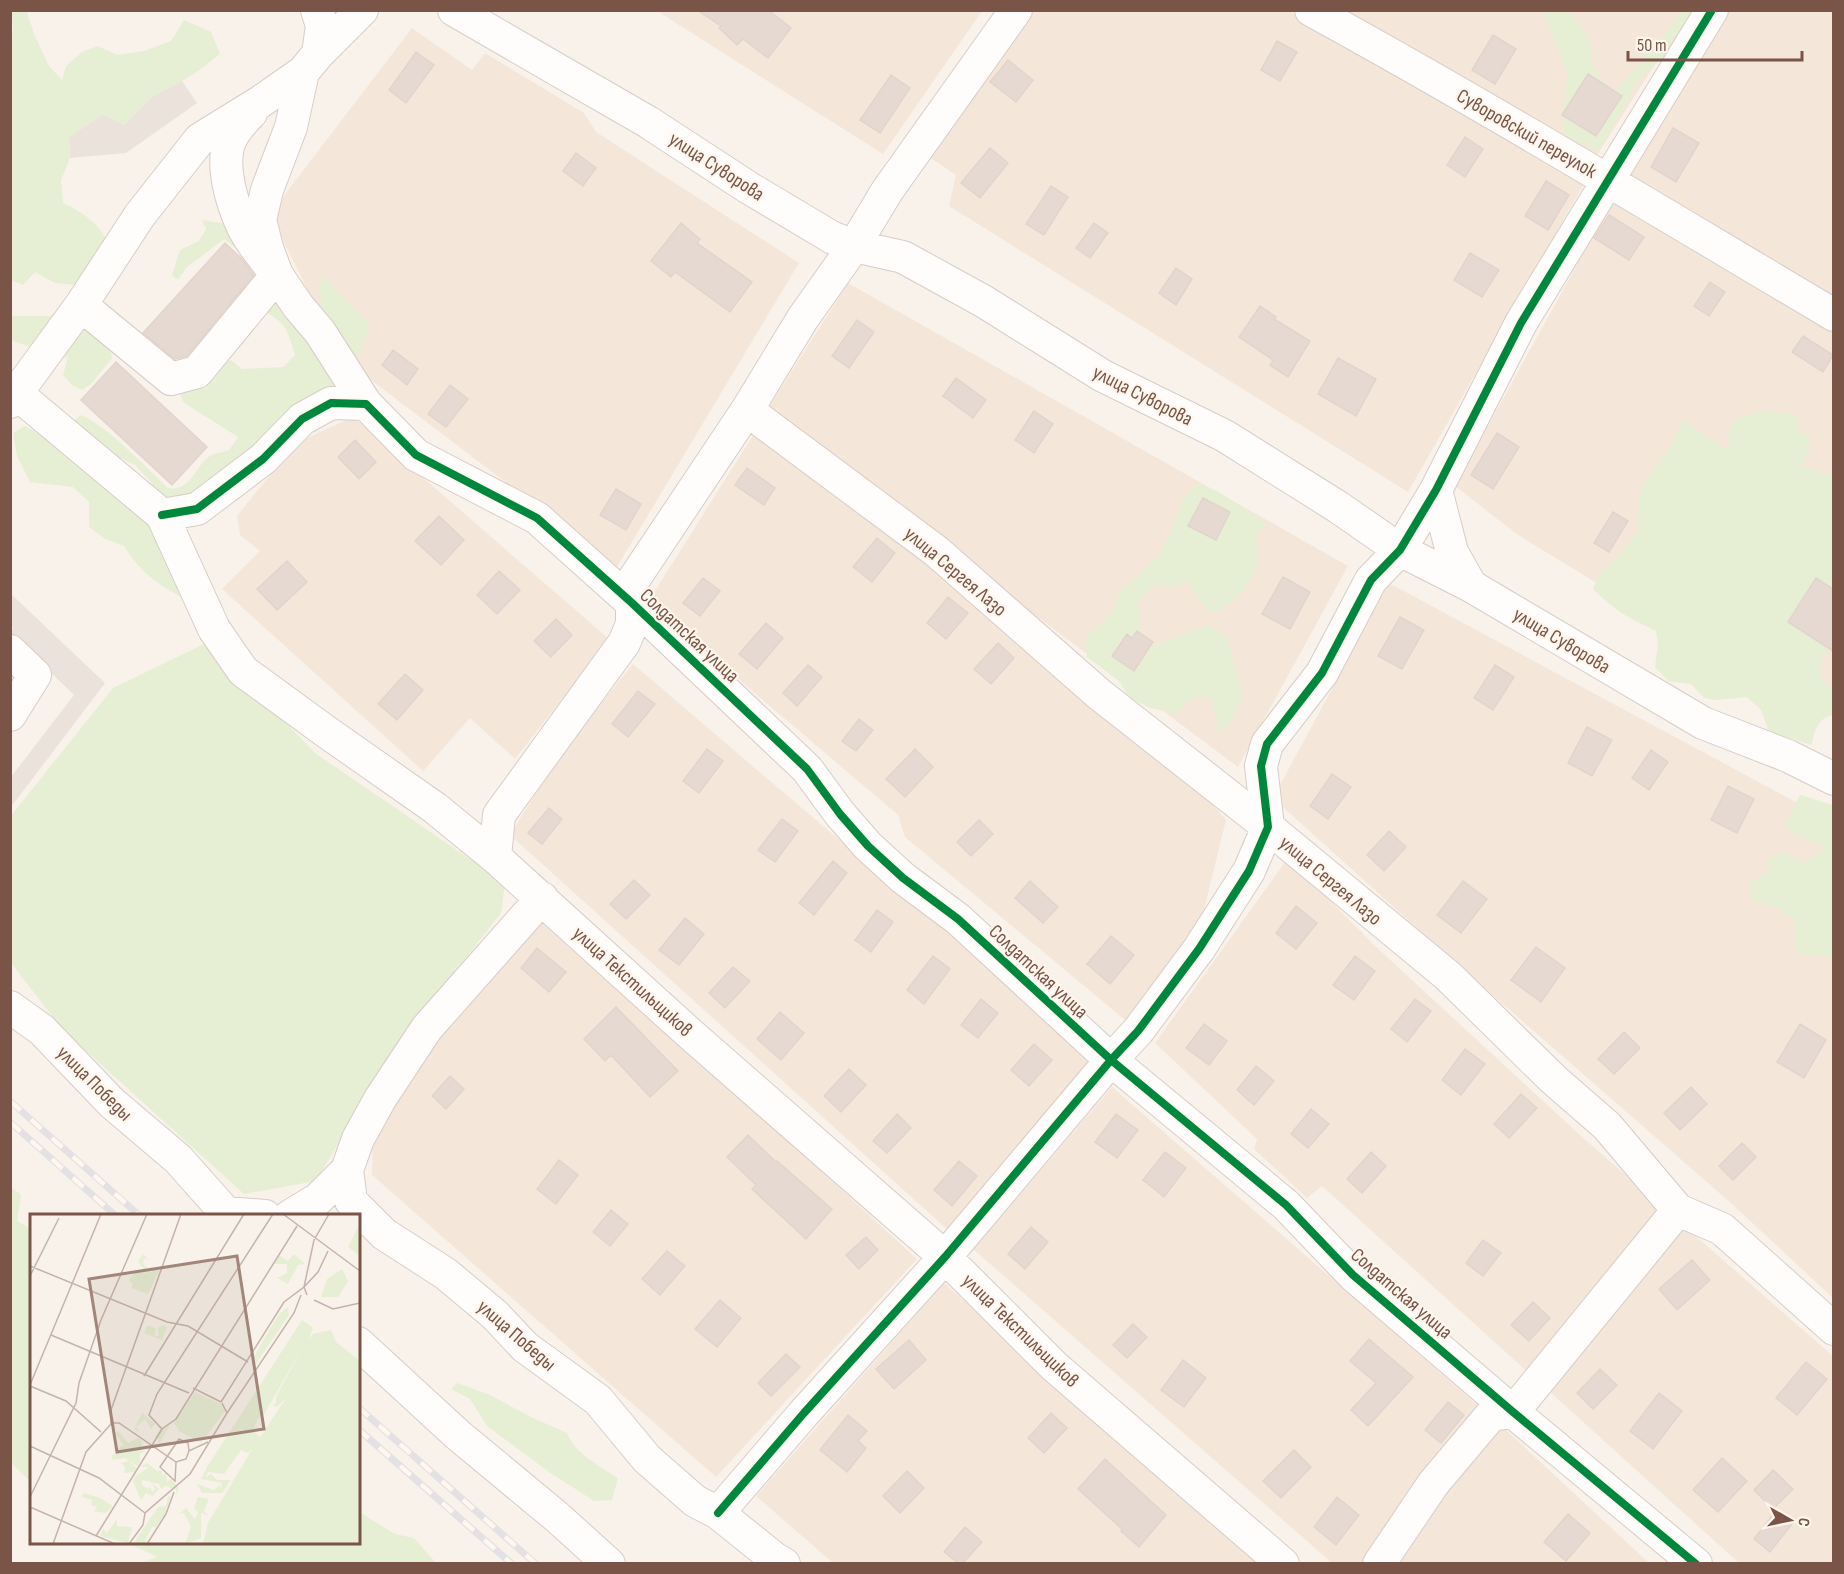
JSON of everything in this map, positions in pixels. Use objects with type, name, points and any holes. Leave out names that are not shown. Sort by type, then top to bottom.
[{"type":"street","points":[[277,275],[260,220],[267,190],[291,128],[322,26],[317,10]]},
{"type":"street","points":[[13,395],[81,305],[140,215],[200,139],[260,102],[310,63],[362,10]]},
{"type":"street","name":"улица Суворова","points":[[454,10],[648,122],[759,194],[833,238],[854,246],[903,257],[983,301],[1103,376],[1225,436],[1338,507],[1400,550],[1471,586],[1703,723],[1788,756],[1833,779]]},
{"type":"street","points":[[495,857],[499,814],[624,643],[632,624],[632,582],[747,410],[802,318],[854,246],[887,191],[1016,10]]},
{"type":"street","name":"Суворовский переулок","points":[[1311,10],[1399,58],[1609,180],[1833,315]]},
{"type":"street","points":[[717,1513],[945,1257],[1138,1031],[1199,949],[1249,871],[1268,827],[1261,766],[1267,744],[1322,673],[1371,580],[1400,550],[1436,490],[1521,324],[1712,10]]},
{"type":"street","points":[[260,102],[229,142],[226,161],[229,186],[242,225],[255,247],[277,275]]},
{"type":"street","points":[[81,305],[171,379],[197,372],[277,275]]},
{"type":"street","name":"Солдатская улица","points":[[277,275],[298,306],[320,332],[366,404],[416,455],[537,518],[632,603],[807,769],[840,814],[868,846],[903,878],[958,919],[1111,1060],[1286,1205],[1353,1275],[1513,1412],[1696,1563]]},
{"type":"street","name":"улица Текстильщиков","points":[[13,395],[162,515],[214,629],[243,671],[435,808],[495,857],[688,1032],[945,1257],[1054,1366],[1283,1563]]},
{"type":"street","points":[[162,515],[197,508],[263,459],[302,419],[330,404],[366,404]]},
{"type":"street","name":"улица Сергея Лазо","points":[[747,410],[936,551],[1099,694],[1268,827],[1448,976],[1553,1079],[1607,1126],[1678,1210],[1722,1229],[1833,1329]]},
{"type":"street","points":[[1436,490],[1452,552],[1471,586]]},
{"type":"street","points":[[10,651],[35,675],[10,715]]},
{"type":"street","points":[[292,1214],[318,1199],[347,1170],[358,1139],[380,1099],[427,1028],[542,898]]},
{"type":"street","name":"улица Победы","points":[[10,1007],[42,1030],[112,1103],[178,1159],[228,1214]]},
{"type":"street","name":"улица Победы","points":[[347,1170],[351,1201],[360,1214]]},
{"type":"street","points":[[1379,1563],[1433,1484],[1491,1415],[1513,1412],[1678,1210]]},
{"type":"street","name":"улица Победы","points":[[360,1214],[371,1231],[446,1274],[495,1315],[525,1347],[598,1400],[647,1459],[695,1501],[717,1513],[774,1558],[784,1563]]},
{"type":"street","points":[[360,1345],[458,1435],[609,1563]]},
{"type":"shaded area","points":[[1287,10],[1422,83],[1585,182],[1408,492],[949,206],[956,175],[929,157],[1032,11]]},
{"type":"shaded area","points":[[657,11],[982,11],[883,154]]},
{"type":"shaded area","points":[[1334,11],[1689,11],[1596,157]]},
{"type":"shaded area","points":[[1724,11],[1833,11],[1833,302],[1625,177]]},
{"type":"shaded area","points":[[412,28],[472,70],[485,53],[584,113],[596,132],[799,263],[617,567],[341,357],[270,214]]},
{"type":"shaded area","points":[[182,81],[197,103],[126,153],[70,158],[69,137],[103,114],[124,125],[153,96]]},
{"type":"shaded area","points":[[1612,201],[1833,328],[1833,713],[1684,636],[1518,535],[1455,486]]},
{"type":"shaded area","points":[[848,283],[1348,566],[1238,767],[765,413]]},
{"type":"shaded area","points":[[353,417],[609,639],[515,759],[470,718],[423,771],[222,589],[260,551],[240,535],[237,516],[296,443]]},
{"type":"shaded area","points":[[757,429],[926,555],[933,570],[1084,698],[1178,765],[1226,820],[1202,918],[1125,1020],[905,837],[898,815],[648,602]]},
{"type":"shaded area","points":[[1389,583],[1833,822],[1833,1298],[1732,1204],[1450,958],[1273,798]]},
{"type":"shaded area","points":[[10,593],[105,683],[11,807],[11,777],[74,695],[11,634],[13,627]]},
{"type":"shaded area","points":[[633,664],[1084,1049],[1095,1063],[949,1231],[510,835],[560,754]]},
{"type":"shaded area","points":[[1288,858],[1374,945],[1581,1136],[1833,1356],[1833,1563],[1739,1563],[1322,1186],[1307,1198],[1254,1149],[1257,1139],[1155,1043]]},
{"type":"shaded area","points":[[542,923],[736,1093],[917,1259],[716,1477],[372,1175],[373,1136],[440,1025]]},
{"type":"shaded area","points":[[1112,1087],[1506,1430],[1649,1563],[1332,1563],[973,1249]]},
{"type":"shaded area","points":[[944,1283],[1259,1563],[833,1563],[756,1496]]},
{"type":"green space","points":[[11,11],[28,11],[35,36],[49,66],[62,80],[66,66],[82,52],[98,46],[117,55],[144,51],[171,41],[184,20],[211,32],[220,54],[198,71],[153,96],[124,125],[103,114],[69,137],[70,158],[61,180],[63,203],[90,220],[101,231],[109,245],[76,285],[55,283],[35,272],[23,285],[11,280],[10,57],[13,27]]},
{"type":"green space","points":[[1545,11],[1568,11],[1588,35],[1594,69],[1613,94],[1669,28],[1680,11],[1698,11],[1673,49],[1639,79],[1599,151],[1565,136],[1562,118],[1568,73]]},
{"type":"green space","points":[[202,220],[227,224],[280,260],[290,264],[302,285],[322,308],[319,286],[323,276],[370,325],[360,352],[333,386],[310,400],[286,430],[155,521],[190,601],[152,579],[130,556],[124,546],[105,539],[89,527],[89,502],[73,487],[30,482],[17,456],[13,433],[25,426],[61,447],[148,489],[153,484],[135,465],[112,454],[72,423],[80,415],[100,426],[168,488],[183,486],[210,456],[229,450],[238,437],[183,402],[180,393],[220,363],[231,360],[242,369],[283,367],[295,355],[282,325],[266,313],[264,279],[242,252],[224,239],[186,268],[178,280],[172,275],[180,250],[199,241],[206,229]]},
{"type":"green space","points":[[65,308],[110,343],[112,358],[91,384],[82,390],[72,385],[63,375],[68,357],[53,360],[11,340],[11,316],[49,316]]},
{"type":"green space","points":[[1770,411],[1797,415],[1797,430],[1810,437],[1809,452],[1801,466],[1833,476],[1833,580],[1816,597],[1833,595],[1833,642],[1822,659],[1820,673],[1827,687],[1833,687],[1833,715],[1820,722],[1812,745],[1769,732],[1761,710],[1747,697],[1717,700],[1704,698],[1691,684],[1668,681],[1655,667],[1658,644],[1656,631],[1608,603],[1593,589],[1600,573],[1637,533],[1641,486],[1669,449],[1683,420],[1724,450],[1730,445],[1728,436],[1733,423],[1754,413]]},
{"type":"green space","points":[[1196,483],[1217,491],[1266,523],[1256,537],[1257,562],[1252,577],[1238,596],[1213,613],[1202,604],[1188,581],[1174,587],[1152,585],[1138,602],[1141,632],[1147,649],[1208,625],[1227,637],[1243,696],[1230,722],[1219,733],[1212,698],[1194,697],[1176,714],[1150,708],[1129,697],[1119,681],[1087,657],[1086,637],[1113,611],[1121,589],[1160,555],[1183,500]]},
{"type":"green space","points":[[208,642],[315,753],[505,883],[501,913],[392,1052],[316,1181],[244,1194],[63,1030],[11,963],[10,817],[113,688]]},
{"type":"green space","points":[[1800,795],[1833,805],[1833,957],[1797,953],[1795,922],[1776,906],[1751,901],[1750,881],[1769,873],[1766,860],[1783,851],[1803,863],[1825,848],[1794,833],[1784,825]]},
{"type":"green space","points":[[11,1187],[21,1195],[17,1221],[30,1228],[30,1481],[11,1463]]},
{"type":"green space","points":[[457,1383],[490,1395],[567,1433],[582,1453],[618,1478],[612,1500],[594,1501],[549,1472],[487,1426],[470,1399],[451,1389]]},
{"type":"green space","points":[[360,1513],[395,1534],[414,1538],[436,1563],[140,1563],[157,1557],[130,1544],[360,1544]]},
{"type":"building","points":[[697,10],[768,10],[791,28],[768,58],[743,39],[737,45],[719,28],[721,26]]},
{"type":"building","points":[[1493,35],[1516,49],[1495,84],[1472,70]]},
{"type":"building","points":[[1277,41],[1297,52],[1280,81],[1261,70]]},
{"type":"building","points":[[416,52],[434,65],[406,103],[389,90]]},
{"type":"building","points":[[1008,60],[1033,80],[1016,102],[990,82]]},
{"type":"building","points":[[1588,74],[1622,96],[1596,136],[1562,115]]},
{"type":"building","points":[[891,75],[910,88],[880,133],[860,120]]},
{"type":"building","points":[[1673,128],[1699,143],[1676,182],[1651,167]]},
{"type":"building","points":[[1465,137],[1483,149],[1465,177],[1447,165]]},
{"type":"building","points":[[990,148],[1008,163],[980,198],[961,183]]},
{"type":"building","points":[[576,153],[596,168],[583,186],[563,171]]},
{"type":"building","points":[[1546,181],[1569,195],[1548,230],[1525,216]]},
{"type":"building","points":[[1051,186],[1068,197],[1044,235],[1026,224]]},
{"type":"building","points":[[1609,215],[1644,237],[1629,260],[1594,238]]},
{"type":"building","points":[[681,223],[700,239],[697,243],[752,282],[730,312],[675,272],[671,277],[651,261]]},
{"type":"building","points":[[1094,223],[1108,233],[1090,258],[1076,248]]},
{"type":"building","points":[[225,243],[254,275],[187,356],[175,359],[143,333]]},
{"type":"building","points":[[1470,253],[1499,270],[1482,297],[1454,280]]},
{"type":"building","points":[[1176,268],[1192,279],[1176,305],[1159,293]]},
{"type":"building","points":[[1710,282],[1725,292],[1709,316],[1694,306]]},
{"type":"building","points":[[1260,306],[1276,317],[1274,319],[1310,341],[1288,377],[1270,365],[1273,360],[1239,337]]},
{"type":"building","points":[[857,320],[874,332],[849,368],[832,356]]},
{"type":"building","points":[[1803,336],[1833,355],[1823,372],[1792,352]]},
{"type":"building","points":[[393,350],[418,369],[407,385],[382,365]]},
{"type":"building","points":[[1338,358],[1376,379],[1356,416],[1318,394]]},
{"type":"building","points":[[116,362],[207,447],[172,485],[81,400]]},
{"type":"building","points":[[956,378],[986,400],[973,418],[943,396]]},
{"type":"building","points":[[450,385],[468,399],[446,427],[428,414]]},
{"type":"building","points":[[1034,411],[1053,424],[1034,453],[1015,440]]},
{"type":"building","points":[[1497,433],[1519,447],[1493,489],[1471,475]]},
{"type":"building","points":[[355,440],[376,462],[359,479],[338,457]]},
{"type":"building","points":[[747,468],[775,488],[764,505],[735,485]]},
{"type":"building","points":[[616,489],[641,504],[626,530],[600,515]]},
{"type":"building","points":[[1203,498],[1230,512],[1216,540],[1188,526]]},
{"type":"building","points":[[1613,512],[1628,521],[1609,552],[1594,543]]},
{"type":"building","points":[[439,516],[464,540],[441,565],[415,541]]},
{"type":"building","points":[[877,538],[895,553],[872,582],[853,567]]},
{"type":"building","points":[[287,561],[307,582],[277,610],[257,589]]},
{"type":"building","points":[[499,571],[520,590],[497,614],[477,595]]},
{"type":"building","points":[[1283,577],[1310,592],[1290,629],[1262,614]]},
{"type":"building","points":[[703,578],[720,591],[700,616],[683,603]]},
{"type":"building","points":[[1816,578],[1833,589],[1833,651],[1788,622]]},
{"type":"building","points":[[948,597],[968,613],[946,639],[927,623]]},
{"type":"building","points":[[1400,617],[1424,630],[1402,669],[1378,656]]},
{"type":"building","points":[[556,619],[572,635],[551,657],[534,641]]},
{"type":"building","points":[[766,623],[783,638],[757,669],[739,654]]},
{"type":"building","points":[[1137,631],[1153,642],[1134,671],[1112,656],[1127,634],[1132,638]]},
{"type":"building","points":[[998,643],[1014,658],[991,684],[974,669]]},
{"type":"building","points":[[808,665],[822,677],[797,706],[783,693]]},
{"type":"building","points":[[1495,665],[1514,677],[1493,710],[1474,698]]},
{"type":"building","points":[[405,674],[423,690],[397,720],[378,704]]},
{"type":"building","points":[[638,691],[655,704],[628,737],[612,724]]},
{"type":"building","points":[[859,719],[873,730],[856,751],[842,741]]},
{"type":"building","points":[[1587,727],[1612,740],[1592,776],[1568,763]]},
{"type":"building","points":[[707,749],[723,761],[699,793],[683,781]]},
{"type":"building","points":[[915,749],[933,767],[905,797],[886,779]]},
{"type":"building","points":[[1651,750],[1668,762],[1649,790],[1632,778]]},
{"type":"building","points":[[1332,774],[1351,787],[1328,819],[1310,806]]},
{"type":"building","points":[[1728,786],[1754,799],[1737,833],[1711,820]]},
{"type":"building","points":[[549,808],[562,819],[542,844],[528,833]]},
{"type":"building","points":[[782,819],[798,831],[775,862],[758,850]]},
{"type":"building","points":[[979,820],[993,834],[971,856],[957,842]]},
{"type":"building","points":[[1389,831],[1406,847],[1384,871],[1367,855]]},
{"type":"building","points":[[833,861],[847,873],[814,915],[799,903]]},
{"type":"building","points":[[634,880],[650,895],[626,919],[610,904]]},
{"type":"building","points":[[1030,881],[1058,907],[1043,923],[1015,898]]},
{"type":"building","points":[[1463,881],[1487,899],[1461,933],[1437,915]]},
{"type":"building","points":[[1296,906],[1317,923],[1296,949],[1276,933]]},
{"type":"building","points":[[877,910],[893,922],[871,952],[855,940]]},
{"type":"building","points":[[685,918],[704,934],[679,965],[659,950]]},
{"type":"building","points":[[1111,936],[1134,955],[1110,984],[1087,964]]},
{"type":"building","points":[[1536,947],[1565,968],[1541,1002],[1511,980]]},
{"type":"building","points":[[537,948],[566,972],[549,992],[521,968]]},
{"type":"building","points":[[933,956],[950,969],[924,1004],[907,990]]},
{"type":"building","points":[[1355,956],[1375,971],[1354,1000],[1333,985]]},
{"type":"building","points":[[733,967],[750,981],[725,1008],[709,993]]},
{"type":"building","points":[[981,999],[998,1013],[978,1038],[961,1025]]},
{"type":"building","points":[[1415,999],[1431,1011],[1407,1042],[1391,1029]]},
{"type":"building","points":[[616,1007],[678,1071],[650,1097],[611,1055],[605,1061],[584,1039]]},
{"type":"building","points":[[780,1012],[804,1033],[781,1060],[757,1039]]},
{"type":"building","points":[[1204,1024],[1227,1041],[1209,1065],[1186,1048]]},
{"type":"building","points":[[1800,1024],[1826,1040],[1804,1078],[1777,1062]]},
{"type":"building","points":[[1624,1032],[1640,1048],[1614,1074],[1598,1059]]},
{"type":"building","points":[[1034,1044],[1052,1060],[1029,1086],[1011,1070]]},
{"type":"building","points":[[1465,1049],[1485,1064],[1461,1095],[1442,1080]]},
{"type":"building","points":[[1256,1066],[1274,1081],[1254,1105],[1237,1090]]},
{"type":"building","points":[[849,1069],[866,1085],[841,1112],[824,1096]]},
{"type":"building","points":[[450,1076],[464,1089],[446,1109],[432,1096]]},
{"type":"building","points":[[1691,1087],[1707,1104],[1680,1130],[1664,1113]]},
{"type":"building","points":[[1521,1094],[1537,1108],[1509,1138],[1494,1124]]},
{"type":"building","points":[[1311,1109],[1329,1124],[1308,1148],[1291,1134]]},
{"type":"building","points":[[897,1114],[911,1128],[887,1153],[873,1141]]},
{"type":"building","points":[[1116,1114],[1138,1130],[1117,1158],[1095,1142]]},
{"type":"building","points":[[748,1135],[832,1209],[806,1239],[752,1189],[756,1185],[727,1157]]},
{"type":"building","points":[[1742,1143],[1756,1157],[1733,1180],[1719,1166]]},
{"type":"building","points":[[1165,1152],[1186,1168],[1164,1197],[1143,1180]]},
{"type":"building","points":[[1371,1152],[1386,1166],[1362,1193],[1347,1179]]},
{"type":"building","points":[[559,1160],[578,1175],[556,1204],[537,1189]]},
{"type":"building","points":[[959,1161],[977,1176],[952,1206],[934,1190]]},
{"type":"building","points":[[611,1210],[628,1224],[610,1246],[593,1232]]},
{"type":"building","points":[[1031,1227],[1048,1242],[1025,1269],[1008,1254]]},
{"type":"building","points":[[866,1237],[878,1250],[859,1269],[846,1255]]},
{"type":"building","points":[[1483,1240],[1501,1253],[1483,1276],[1466,1263]]},
{"type":"building","points":[[667,1251],[685,1266],[660,1295],[642,1279]]},
{"type":"building","points":[[1692,1260],[1710,1280],[1677,1310],[1659,1289]]},
{"type":"building","points":[[720,1300],[741,1318],[717,1347],[695,1329]]},
{"type":"building","points":[[1533,1302],[1550,1318],[1529,1341],[1511,1325]]},
{"type":"building","points":[[1133,1324],[1147,1337],[1127,1358],[1113,1345]]},
{"type":"building","points":[[1369,1339],[1413,1377],[1368,1426],[1351,1410],[1376,1383],[1350,1361]]},
{"type":"building","points":[[909,1340],[926,1360],[894,1389],[876,1369]]},
{"type":"building","points":[[786,1354],[800,1367],[771,1396],[758,1383]]},
{"type":"building","points":[[1183,1360],[1206,1378],[1184,1407],[1161,1390]]},
{"type":"building","points":[[1806,1362],[1827,1379],[1797,1415],[1776,1398]]},
{"type":"building","points":[[1600,1369],[1617,1385],[1593,1409],[1577,1393]]},
{"type":"building","points":[[1659,1393],[1682,1411],[1653,1449],[1630,1431]]},
{"type":"building","points":[[1448,1402],[1464,1415],[1441,1443],[1425,1430]]},
{"type":"building","points":[[1051,1413],[1067,1428],[1044,1453],[1028,1438]]},
{"type":"building","points":[[848,1415],[867,1431],[858,1441],[866,1448],[847,1472],[820,1450]]},
{"type":"building","points":[[1294,1450],[1311,1467],[1281,1498],[1263,1481]]},
{"type":"building","points":[[1722,1458],[1747,1481],[1718,1512],[1693,1490]]},
{"type":"building","points":[[1105,1459],[1166,1515],[1139,1547],[1078,1489]]},
{"type":"building","points":[[1773,1470],[1793,1489],[1773,1509],[1754,1490]]},
{"type":"building","points":[[907,1471],[924,1488],[900,1513],[883,1496]]},
{"type":"building","points":[[1337,1497],[1359,1515],[1336,1545],[1314,1527]]},
{"type":"building","points":[[1776,1511],[1792,1524],[1770,1552],[1754,1539]]},
{"type":"building","points":[[1568,1514],[1590,1533],[1566,1561],[1544,1542]]},
{"type":"building","points":[[965,1527],[982,1542],[963,1563],[958,1563],[944,1552]]},
{"type":"railway","points":[[10,1101],[138,1214]]},
{"type":"railway","points":[[10,1122],[114,1214]]},
{"type":"railway","points":[[360,1409],[536,1564]]},
{"type":"railway","points":[[360,1431],[512,1564]]},
{"type":"cycle path","points":[[718,1513],[804,1413],[945,1257],[1138,1031],[1199,949],[1249,871],[1268,827],[1261,766],[1267,744],[1322,673],[1371,580],[1400,550],[1436,490],[1521,323],[1712,10]]},
{"type":"cycle path","points":[[162,515],[197,509],[263,459],[302,419],[331,403],[366,404],[416,455],[537,518],[632,603],[807,769],[840,814],[868,846],[903,878],[958,919],[1111,1060],[1286,1205],[1353,1275],[1696,1564]]}]
